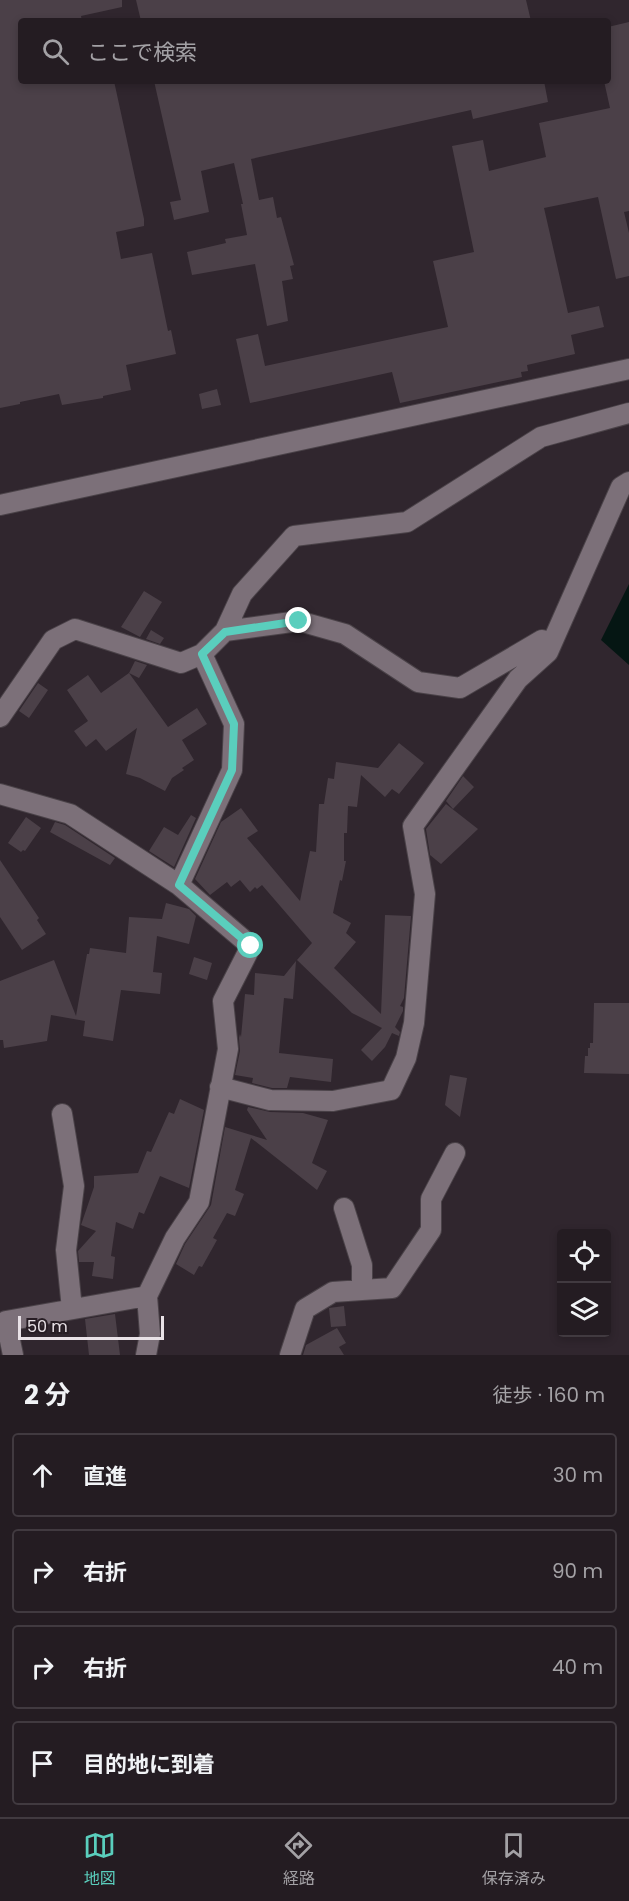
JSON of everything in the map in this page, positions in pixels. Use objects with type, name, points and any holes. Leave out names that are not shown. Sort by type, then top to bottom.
[{"type":"street","points":[[0,505],[629,369]]},
{"type":"street","points":[[0,717],[53,640],[75,629],[181,663],[202,654],[225,632],[242,594],[294,536],[407,522],[541,437],[629,413]]},
{"type":"street","points":[[220,1087],[270,1100],[333,1101],[391,1090],[406,1058],[414,1023],[425,894],[413,826],[518,679],[548,652],[621,487],[629,482]]},
{"type":"street","points":[[225,632],[299,621],[345,634],[418,682],[460,688],[542,640],[551,644]]},
{"type":"street","points":[[179,885],[232,770],[234,724],[202,654]]},
{"type":"street","points":[[0,794],[70,814],[179,885],[251,946],[223,1001],[228,1049],[199,1202],[175,1238],[147,1296],[150,1334],[146,1355]]},
{"type":"street","points":[[62,1113],[74,1186],[66,1250],[72,1310]]},
{"type":"street","points":[[290,1355],[305,1309],[333,1292],[392,1288],[431,1230],[431,1199],[455,1153]]},
{"type":"street","points":[[344,1208],[362,1265],[362,1290]]},
{"type":"street","points":[[13,1355],[6,1321],[147,1296]]},
{"type":"shaded area","points":[[629,584],[629,665],[601,640]]},
{"type":"building","points":[[0,0],[122,0],[122,7],[81,16],[81,18],[18,18],[18,84],[115,84],[144,219],[144,226],[116,232],[121,259],[152,253],[168,331],[171,330],[176,354],[126,365],[131,390],[103,396],[103,398],[62,405],[59,394],[0,408]]},
{"type":"building","points":[[136,0],[526,0],[530,18],[140,18]]},
{"type":"building","points":[[629,22],[629,211],[624,212],[629,233],[629,276],[616,279],[598,197],[544,208],[568,313],[599,306],[604,327],[571,335],[575,354],[527,365],[528,371],[521,372],[522,377],[400,403],[392,372],[250,403],[236,339],[258,334],[265,366],[448,327],[433,261],[474,252],[452,146],[483,140],[489,171],[546,157],[539,123],[610,108],[605,84],[611,84],[611,26]]},
{"type":"building","points":[[155,84],[545,84],[548,102],[473,119],[471,110],[251,159],[259,200],[273,197],[277,218],[281,217],[294,265],[290,266],[293,279],[282,281],[288,321],[267,326],[255,264],[192,275],[187,252],[226,243],[225,239],[247,235],[234,163],[201,171],[209,212],[174,220],[170,202],[181,200]]},
{"type":"building","points":[[217,389],[221,405],[202,409],[199,394]]},
{"type":"building","points":[[144,591],[162,602],[140,637],[121,627]]},
{"type":"building","points":[[151,630],[164,638],[160,644],[146,639]]},
{"type":"building","points":[[135,661],[147,665],[139,678],[129,673]]},
{"type":"building","points":[[129,673],[168,727],[197,708],[207,724],[182,740],[194,760],[172,778],[165,791],[140,778],[126,774],[137,728],[106,751],[96,739],[86,747],[74,731],[88,721],[67,690],[88,675],[101,693]]},
{"type":"building","points":[[38,683],[48,690],[29,718],[19,711]]},
{"type":"building","points":[[399,743],[424,763],[399,794],[392,789],[385,797],[361,775],[357,807],[348,806],[347,833],[344,833],[344,861],[346,861],[333,913],[351,923],[346,933],[356,942],[334,968],[381,1014],[385,915],[411,916],[404,998],[400,1006],[403,1007],[403,1011],[395,1027],[400,1032],[399,1036],[392,1033],[385,1047],[372,1061],[361,1050],[382,1028],[352,1013],[297,960],[312,943],[262,885],[250,892],[240,880],[231,887],[227,882],[210,895],[195,879],[221,822],[241,808],[258,831],[247,838],[300,901],[310,851],[316,852],[319,804],[324,804],[328,778],[334,779],[336,762],[378,768]]},
{"type":"building","points":[[463,776],[474,787],[453,809],[446,801]]},
{"type":"building","points":[[446,804],[478,829],[441,864],[430,855],[426,829]]},
{"type":"building","points":[[191,815],[196,818],[174,867],[149,851],[164,827],[178,835]]},
{"type":"building","points":[[26,817],[41,828],[25,851],[21,852],[8,843]]},
{"type":"building","points":[[55,822],[65,825],[115,858],[110,865],[50,832]]},
{"type":"building","points":[[0,860],[39,918],[37,920],[46,934],[22,950],[0,917]]},
{"type":"building","points":[[166,903],[189,909],[196,916],[189,944],[157,936],[153,972],[162,973],[160,994],[121,990],[113,1041],[83,1036],[85,1021],[51,1015],[47,1041],[4,1048],[3,1040],[0,1040],[0,981],[54,960],[76,1016],[90,948],[126,953],[129,917],[162,919]]},
{"type":"building","points":[[194,957],[212,963],[207,980],[189,974]]},
{"type":"building","points":[[296,961],[293,999],[284,998],[279,1053],[333,1059],[331,1082],[290,1077],[287,1088],[272,1088],[252,1083],[253,1078],[235,1075],[240,1051],[239,1038],[240,1034],[241,1037],[245,994],[254,995],[255,973],[284,976]]},
{"type":"building","points":[[594,1003],[629,1003],[629,1074],[584,1073],[585,1056],[588,1056],[590,1043],[593,1043]]},
{"type":"building","points":[[450,1075],[467,1078],[460,1117],[445,1105]]},
{"type":"building","points":[[180,1099],[204,1110],[189,1188],[160,1176],[144,1214],[139,1212],[133,1229],[116,1222],[111,1256],[115,1257],[113,1279],[92,1276],[94,1262],[79,1262],[78,1251],[96,1231],[81,1225],[94,1187],[94,1176],[138,1173],[147,1151],[151,1152],[169,1112],[174,1114]]},
{"type":"building","points":[[248,1107],[270,1112],[303,1113],[328,1120],[312,1163],[327,1171],[317,1190],[251,1138],[235,1190],[244,1194],[235,1216],[227,1213],[213,1238],[217,1240],[202,1267],[199,1266],[194,1275],[176,1264],[185,1244],[211,1205],[225,1127],[267,1140],[247,1110]]},
{"type":"building","points":[[344,1306],[346,1326],[331,1327],[329,1308]]},
{"type":"building","points":[[115,1314],[120,1355],[89,1355],[85,1319]]},
{"type":"building","points":[[337,1328],[346,1343],[339,1347],[344,1355],[303,1355],[306,1345]]},
{"type":"route","points":[[251,946],[179,885],[232,770],[234,724],[202,654],[225,632],[299,621]]}]
